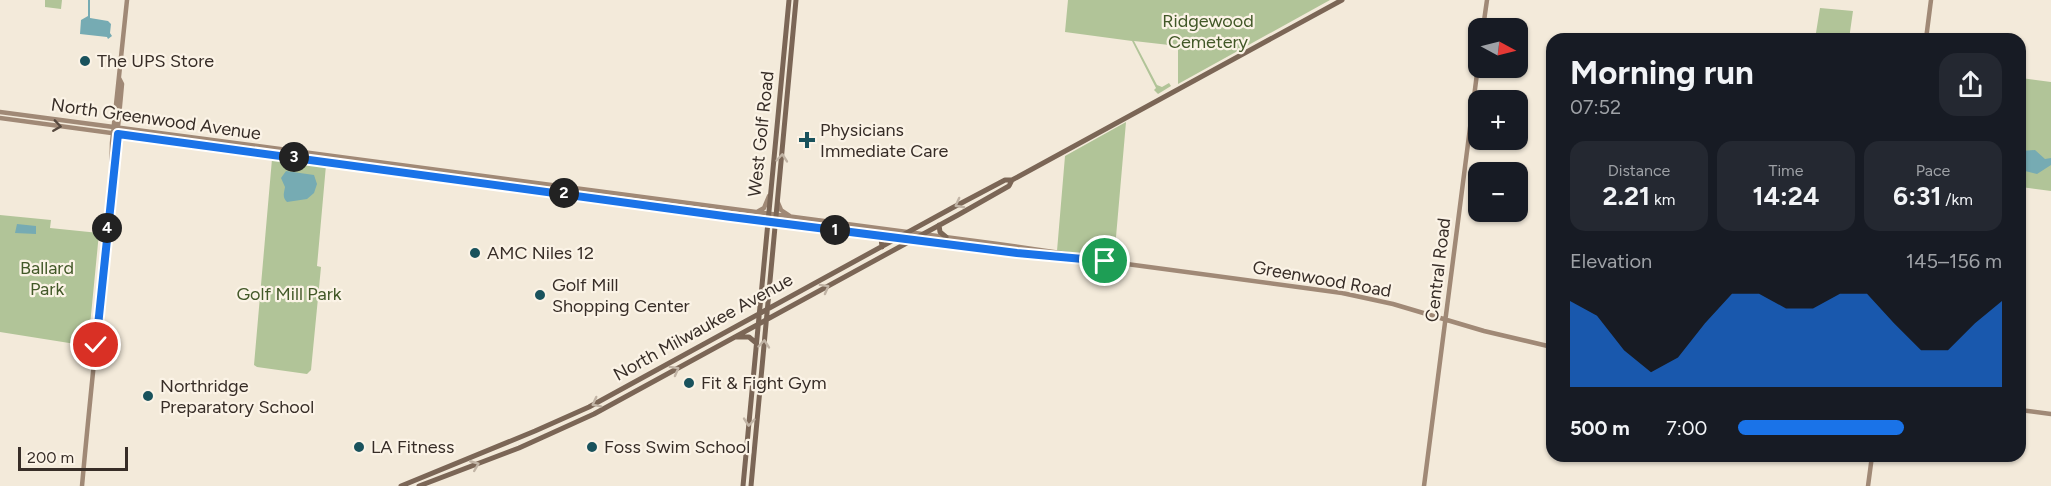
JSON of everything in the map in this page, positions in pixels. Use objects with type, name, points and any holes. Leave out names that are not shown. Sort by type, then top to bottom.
[{"type":"main road","points":[[82,486],[113,182],[119,78],[127,0]]},
{"type":"main road","name":"West Golf Road","points":[[743,486],[789,0]]},
{"type":"main road","name":"West Golf Road","points":[[751,486],[796,0]]},
{"type":"main road","name":"North Milwaukee Avenue","points":[[401,486],[572,415],[1005,180],[1012,180],[1342,0]]},
{"type":"main road","points":[[1484,18],[1486,0]]},
{"type":"main road","points":[[1927,33],[1931,0]]},
{"type":"main road","name":"Central Road","points":[[1424,486],[1476,78]]},
{"type":"main road","name":"North Greenwood Avenue","points":[[0,112],[747,212],[768,218],[898,238],[1074,259],[1082,258]]},
{"type":"main road","name":"North Greenwood Avenue","points":[[0,118],[757,220],[768,218]]},
{"type":"main road","name":"North Milwaukee Avenue","points":[[419,486],[519,448],[576,423],[913,240],[1009,186],[1012,180]]},
{"type":"main road","points":[[747,212],[758,212],[763,209],[770,193]]},
{"type":"main road","points":[[778,203],[781,210],[792,218]]},
{"type":"main road","name":"North Greenwood Avenue","points":[[776,219],[792,218],[908,232],[1082,258]]},
{"type":"main road","points":[[757,220],[766,234]]},
{"type":"main road","points":[[939,225],[940,232],[946,237]]},
{"type":"main road","points":[[876,235],[881,238],[882,247]]},
{"type":"main road","name":"Greenwood Road","points":[[1082,258],[1342,293],[1393,304],[1484,331],[1546,346]]},
{"type":"main road","points":[[735,337],[749,337],[756,343]]},
{"type":"main road","points":[[2026,411],[2051,414]]},
{"type":"main road","points":[[1868,486],[1871,462]]},
{"type":"green space","points":[[45,0],[62,0],[61,9],[45,7]]},
{"type":"green space","name":"Ridgewood Cemetery","points":[[1068,0],[1330,0],[1178,84],[1178,46],[1134,41],[1157,85],[1162,87],[1169,83],[1171,86],[1158,94],[1154,90],[1156,88],[1132,41],[1065,32]]},
{"type":"green space","points":[[1820,8],[1853,11],[1850,33],[1816,33]]},
{"type":"green space","points":[[2026,79],[2051,82],[2051,191],[2026,188]]},
{"type":"green space","points":[[1126,122],[1114,260],[1057,251],[1065,156]]},
{"type":"green space","name":"Golf Mill Park","points":[[272,159],[326,165],[317,266],[321,267],[311,370],[307,374],[254,365]]},
{"type":"green space","name":"Ballard Park","points":[[0,215],[51,220],[50,228],[99,233],[88,346],[0,332]]},
{"type":"water","points":[[88,0],[90,0],[90,18],[108,21],[111,24],[112,36],[108,39],[80,34],[81,20],[88,16]]},
{"type":"water","points":[[2035,150],[2045,159],[2051,158],[2051,165],[2037,174],[2026,171],[2026,151]]},
{"type":"water","points":[[286,171],[314,175],[317,184],[314,193],[307,199],[287,202],[281,178]]},
{"type":"water","points":[[17,224],[36,226],[36,234],[15,233]]},
{"type":"place","name":"The UPS Store","points":[[85,61]]},
{"type":"place","name":"Physicians Immediate Care","points":[[807,140]]},
{"type":"place","name":"AMC Niles 12","points":[[475,253]]},
{"type":"place","name":"Golf Mill Shopping Center","points":[[540,295]]},
{"type":"place","name":"Fit & Fight Gym","points":[[689,383]]},
{"type":"place","name":"Northridge Preparatory School","points":[[148,396]]},
{"type":"place","name":"LA Fitness","points":[[359,447]]},
{"type":"place","name":"Foss Swim School","points":[[592,447]]},
{"type":"route","points":[[96,345],[118,134],[731,217],[1017,253],[1105,261]]}]
